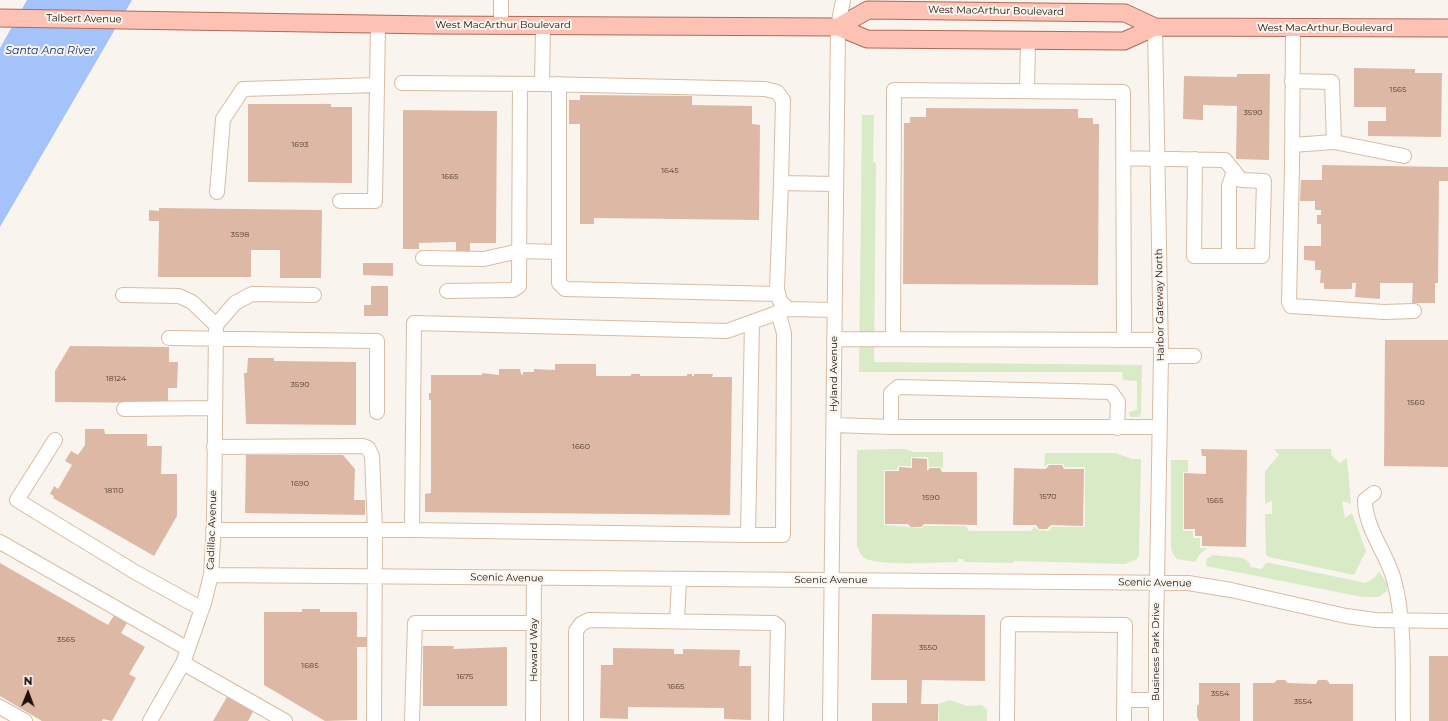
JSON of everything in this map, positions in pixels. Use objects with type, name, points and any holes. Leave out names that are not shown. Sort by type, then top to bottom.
[{"type":"main road","name":"West MacArthur Boulevard","points":[[838,27],[868,10],[1050,6],[1125,13],[1155,27],[1448,28]]},
{"type":"main road","name":"Talbert Avenue","points":[[0,18],[168,21]]},
{"type":"main road","name":"West MacArthur Boulevard","points":[[168,21],[543,26],[838,27],[867,39],[1124,41],[1155,27]]},
{"type":"street","points":[[501,0],[501,25]]},
{"type":"street","points":[[832,0],[838,27]]},
{"type":"street","points":[[838,27],[843,0]]},
{"type":"street","points":[[340,201],[375,201],[378,24]]},
{"type":"street","points":[[542,84],[543,26]]},
{"type":"street","name":"Hyland Avenue","points":[[830,721],[833,580],[834,310],[838,27]]},
{"type":"street","name":"Harbor Gateway North","points":[[1155,27],[1162,356],[1157,583]]},
{"type":"street","points":[[1293,28],[1289,302],[1291,306],[1384,312],[1414,311]]},
{"type":"street","points":[[1027,91],[1028,40]]},
{"type":"street","points":[[1292,81],[1332,82],[1334,142]]},
{"type":"street","points":[[213,530],[412,530],[783,535],[784,333],[783,310],[778,294],[783,100],[781,96],[771,89],[559,84],[402,83]]},
{"type":"street","points":[[447,291],[512,290],[520,286],[520,84]]},
{"type":"street","points":[[559,84],[559,283],[565,290],[778,294]]},
{"type":"street","points":[[218,192],[223,119],[243,89],[377,85]]},
{"type":"street","points":[[893,339],[894,90],[1123,92],[1124,340]]},
{"type":"street","points":[[1292,145],[1334,142],[1404,156]]},
{"type":"street","points":[[1123,158],[1157,158],[1195,159],[1225,160],[1241,180],[1264,181],[1262,256],[1194,256],[1195,159]]},
{"type":"street","points":[[1229,256],[1229,186],[1234,171]]},
{"type":"street","points":[[781,183],[836,184]]},
{"type":"street","points":[[423,258],[484,258],[519,251],[559,252]]},
{"type":"street","points":[[216,332],[235,303],[252,294],[314,295]]},
{"type":"street","points":[[123,295],[179,296],[192,302],[216,332]]},
{"type":"street","points":[[412,530],[414,323],[727,331],[783,310],[834,310]]},
{"type":"street","points":[[748,535],[752,322]]},
{"type":"street","points":[[169,338],[216,332],[377,341],[377,412]]},
{"type":"street","name":"Cadillac Avenue","points":[[150,721],[183,663],[202,609],[211,575],[216,332]]},
{"type":"street","points":[[834,339],[1161,340]]},
{"type":"street","points":[[1162,356],[1194,356]]},
{"type":"street","points":[[890,426],[891,393],[898,387],[1111,392],[1118,402],[1117,428]]},
{"type":"street","points":[[124,409],[215,408]]},
{"type":"street","points":[[834,425],[1117,428],[1160,427]]},
{"type":"street","points":[[55,440],[17,500],[135,572],[202,609]]},
{"type":"street","points":[[214,447],[363,446],[368,448],[372,456],[375,530],[374,721]]},
{"type":"street","points":[[1374,493],[1365,500],[1365,513],[1394,579],[1402,621],[1403,721]]},
{"type":"street","points":[[0,542],[188,649]]},
{"type":"street","name":"Scenic Avenue","points":[[211,575],[1188,583],[1231,590],[1346,616],[1402,621],[1448,621]]},
{"type":"street","name":"Howard Way","points":[[533,721],[534,578]]},
{"type":"street","points":[[677,621],[679,580]]},
{"type":"street","name":"Business Park Drive","points":[[1156,721],[1157,583]]},
{"type":"street","points":[[576,721],[576,631],[581,624],[589,620],[774,623],[778,626],[776,721]]},
{"type":"street","points":[[412,721],[415,623],[534,623]]},
{"type":"street","points":[[1007,721],[1008,624],[1125,624],[1124,721]]},
{"type":"street","points":[[183,663],[285,721]]},
{"type":"street","points":[[1124,700],[1156,700]]},
{"type":"street","points":[[0,706],[25,721]]},
{"type":"green space","points":[[862,115],[874,115],[873,162],[876,163],[874,362],[1142,365],[1141,414],[1139,417],[1130,417],[1129,412],[1137,410],[1137,381],[1123,380],[1122,372],[859,372]]},
{"type":"green space","points":[[905,449],[913,452],[943,452],[943,469],[940,467],[929,467],[928,457],[911,457],[911,466],[898,466],[897,470],[884,470],[884,525],[922,528],[924,526],[966,526],[969,531],[1031,531],[1034,527],[1038,530],[1048,531],[1052,527],[1085,527],[1085,467],[1065,467],[1063,464],[1048,464],[1044,467],[1045,453],[1115,453],[1132,459],[1141,459],[1139,555],[1137,559],[1125,564],[1015,561],[1012,563],[964,562],[963,559],[958,559],[958,562],[924,563],[872,561],[861,555],[857,546],[857,450]]},
{"type":"green space","points":[[1274,449],[1331,449],[1332,456],[1340,463],[1347,458],[1351,504],[1342,501],[1345,518],[1352,513],[1366,551],[1354,575],[1269,557],[1266,555],[1265,514],[1272,514],[1272,501],[1265,504],[1265,471],[1279,455]]},
{"type":"green space","points":[[1171,460],[1188,460],[1188,472],[1183,472],[1183,531],[1193,531],[1193,538],[1200,538],[1200,548],[1208,548],[1200,554],[1195,562],[1177,559],[1173,554],[1171,547]]},
{"type":"green space","points":[[1213,555],[1243,558],[1249,562],[1250,567],[1262,569],[1266,563],[1270,563],[1366,583],[1375,577],[1379,571],[1387,584],[1387,591],[1379,597],[1362,597],[1206,566],[1207,559]]},
{"type":"green space","points":[[950,700],[967,706],[982,705],[987,710],[987,721],[939,721],[938,704]]},
{"type":"water","name":"Santa Ana River","points":[[27,0],[132,0],[0,227],[0,48]]},
{"type":"building","points":[[1354,68],[1415,69],[1415,73],[1442,73],[1441,137],[1368,136],[1368,121],[1386,121],[1386,107],[1354,107]]},
{"type":"building","points":[[1237,74],[1270,74],[1269,160],[1236,159],[1237,106],[1203,105],[1203,120],[1183,119],[1184,76],[1237,77]]},
{"type":"building","points":[[580,95],[692,96],[692,105],[752,106],[752,124],[760,125],[759,220],[594,218],[594,224],[580,224],[580,124],[569,124],[569,100],[580,100]]},
{"type":"building","points":[[248,104],[331,104],[331,107],[352,107],[352,183],[248,182]]},
{"type":"building","points":[[926,108],[1078,109],[1078,118],[1093,118],[1093,124],[1099,124],[1098,285],[903,284],[904,123],[910,123],[910,117],[926,117]]},
{"type":"building","points":[[403,110],[497,111],[496,243],[470,243],[470,254],[456,254],[456,242],[419,243],[419,249],[403,249]]},
{"type":"building","points":[[1322,165],[1448,167],[1448,181],[1439,181],[1438,283],[1435,283],[1435,303],[1412,303],[1413,283],[1380,283],[1380,299],[1355,297],[1356,283],[1352,283],[1352,289],[1324,289],[1324,283],[1320,283],[1321,270],[1315,270],[1315,261],[1304,260],[1304,246],[1321,246],[1321,224],[1317,224],[1317,215],[1321,215],[1321,210],[1315,210],[1315,201],[1300,201],[1301,180],[1322,180]]},
{"type":"building","points":[[159,208],[322,210],[321,278],[280,278],[280,250],[251,250],[251,277],[158,277],[159,221],[149,221],[149,210],[159,211]]},
{"type":"building","points":[[363,263],[393,263],[393,276],[363,275]]},
{"type":"building","points":[[371,286],[388,286],[388,316],[364,316],[364,305],[371,305]]},
{"type":"building","points":[[1385,340],[1448,340],[1448,467],[1384,466]]},
{"type":"building","points":[[70,346],[169,347],[169,362],[178,362],[177,388],[168,388],[168,403],[55,402],[55,371]]},
{"type":"building","points":[[248,358],[274,358],[274,361],[356,362],[356,425],[246,424],[244,373],[247,373]]},
{"type":"building","points":[[555,364],[596,364],[596,376],[631,376],[631,374],[640,374],[640,376],[687,376],[687,374],[692,374],[692,376],[694,376],[694,374],[713,374],[712,377],[732,377],[730,515],[425,512],[425,494],[431,493],[431,400],[429,400],[429,393],[431,393],[431,375],[482,375],[482,373],[499,375],[499,369],[520,369],[521,374],[523,375],[523,372],[534,372],[534,369],[555,370]]},
{"type":"building","points":[[85,429],[104,429],[105,434],[147,434],[147,446],[162,446],[161,474],[177,474],[177,516],[154,556],[53,498],[54,496],[50,494],[54,486],[58,489],[72,465],[65,461],[71,451],[78,455],[85,445]]},
{"type":"building","points":[[1201,449],[1247,450],[1246,547],[1202,546],[1202,536],[1195,536],[1195,529],[1184,529],[1184,473],[1206,474],[1206,456],[1202,456]]},
{"type":"building","points":[[246,455],[343,455],[355,469],[354,500],[365,500],[365,515],[245,513]]},
{"type":"building","points":[[912,458],[927,459],[927,471],[930,468],[940,468],[942,472],[977,472],[977,525],[924,524],[921,527],[911,527],[908,524],[885,524],[885,471],[899,471],[899,467],[912,468]]},
{"type":"building","points":[[1049,465],[1062,465],[1064,469],[1084,469],[1083,526],[1051,525],[1047,529],[1039,529],[1036,525],[1013,525],[1014,468],[1046,469]]},
{"type":"building","points":[[0,563],[108,625],[115,614],[128,621],[121,633],[145,647],[129,674],[136,678],[112,721],[103,719],[102,721],[42,721],[0,696]]},
{"type":"building","points":[[302,609],[320,609],[320,612],[357,612],[357,637],[369,637],[369,647],[357,647],[357,720],[325,721],[264,685],[264,612],[302,612]]},
{"type":"building","points":[[872,614],[985,615],[985,681],[922,680],[921,704],[938,704],[938,721],[872,721],[872,703],[907,703],[907,680],[871,680]]},
{"type":"building","points":[[423,646],[454,646],[453,649],[507,647],[507,706],[423,706]]},
{"type":"building","points":[[613,648],[674,649],[674,654],[683,654],[683,649],[740,650],[739,666],[751,666],[751,720],[724,719],[724,708],[628,707],[628,719],[600,718],[601,665],[613,665]]},
{"type":"building","points":[[1429,656],[1448,656],[1448,721],[1429,721]]},
{"type":"building","points":[[1277,680],[1285,680],[1288,683],[1316,684],[1318,680],[1327,680],[1330,684],[1353,684],[1353,721],[1253,721],[1253,683],[1274,683]]},
{"type":"building","points":[[1199,683],[1240,683],[1240,721],[1199,721],[1197,717],[1197,706],[1199,704]]},
{"type":"building","points":[[228,695],[254,710],[248,721],[213,721]]}]
